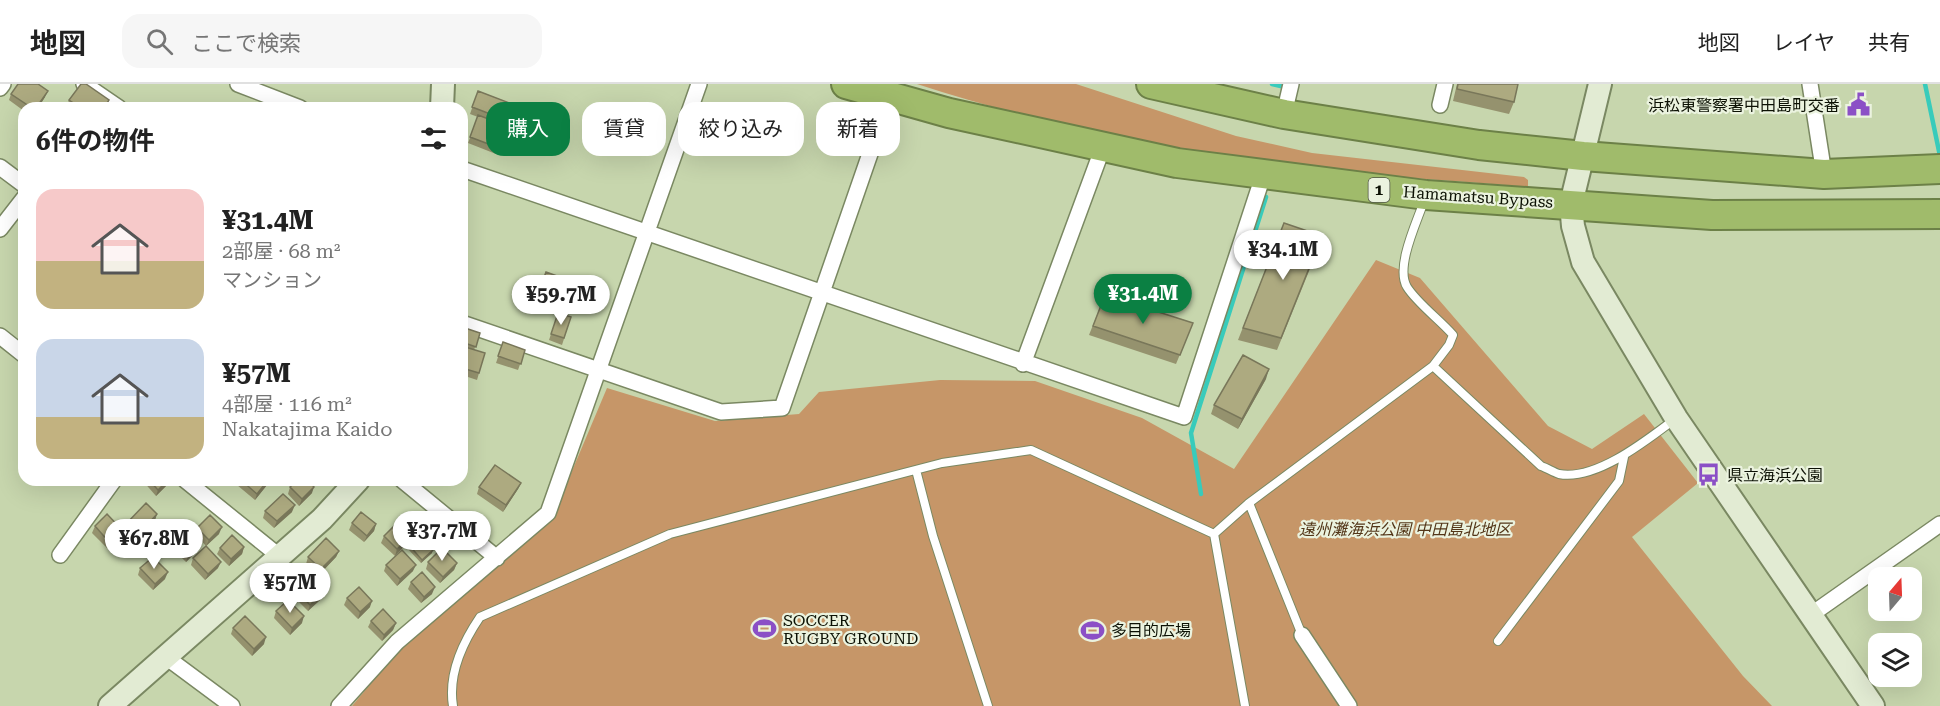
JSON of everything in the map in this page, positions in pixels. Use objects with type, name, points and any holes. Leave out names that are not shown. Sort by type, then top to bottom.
[{"type":"highway","points":[[846,84],[887,90]]},
{"type":"highway","points":[[1151,84],[1284,114],[1479,145],[1583,156],[1824,174],[1929,170]]},
{"type":"highway","name":"Hamamatsu Bypass","points":[[887,90],[949,113],[1177,163],[1263,176],[1426,195],[1712,214],[1931,214]]},
{"type":"street","points":[[0,88],[3,84]]},
{"type":"street","points":[[84,84],[110,102]]},
{"type":"street","points":[[238,84],[284,102]]},
{"type":"street","points":[[442,84],[442,102]]},
{"type":"street","points":[[339,706],[397,642],[450,594],[497,558],[548,513],[699,84]]},
{"type":"street","points":[[1284,114],[1291,84]]},
{"type":"street","points":[[1440,105],[1445,84]]},
{"type":"street","points":[[1600,84],[1570,204],[1573,226],[1583,262],[1676,418],[1873,706]]},
{"type":"street","points":[[1810,84],[1824,174]]},
{"type":"street","points":[[468,325],[721,412],[782,408],[823,294],[887,90]]},
{"type":"street","points":[[1023,364],[1103,147]]},
{"type":"street","points":[[0,167],[18,180]]},
{"type":"street","points":[[468,171],[1023,364],[1184,417],[1263,176]]},
{"type":"street","points":[[0,229],[18,206]]},
{"type":"street","points":[[0,336],[18,350]]},
{"type":"street","points":[[60,555],[110,486]]},
{"type":"street","points":[[192,486],[279,556]]},
{"type":"street","points":[[110,706],[342,501],[353,486]]},
{"type":"street","points":[[409,486],[497,558]]},
{"type":"street","points":[[1812,614],[1940,524]]},
{"type":"street","points":[[1302,635],[1349,706]]},
{"type":"street","points":[[166,657],[232,706]]},
{"type":"lane","points":[[1214,534],[1249,503],[1433,366],[1449,345],[1453,335],[1408,288],[1403,277],[1408,245],[1426,195]]},
{"type":"lane","points":[[1433,366],[1542,466],[1558,474],[1576,474],[1624,457],[1676,418]]},
{"type":"lane","points":[[453,706],[451,696],[464,640],[480,617],[670,534],[942,463],[1031,450],[1214,534]]},
{"type":"lane","points":[[1498,641],[1619,481],[1624,457]]},
{"type":"lane","points":[[916,470],[933,537],[988,706]]},
{"type":"lane","points":[[1249,503],[1302,635]]},
{"type":"lane","points":[[1214,534],[1245,706]]},
{"type":"green space","points":[[917,84],[1076,84],[1236,136],[1312,153],[1524,177],[1528,180],[1528,187],[1330,171],[1204,154],[1059,124]]},
{"type":"green space","name":"遠州灘海浜公園 中田島北地区","points":[[1376,260],[1420,278],[1548,426],[1592,449],[1644,414],[1698,483],[1632,537],[1743,676],[1772,706],[352,706],[399,650],[553,516],[607,388],[715,421],[799,414],[819,392],[940,380],[1035,381],[1142,418],[1234,469]]},
{"type":"building","points":[[18,84],[38,84],[48,91],[40,102],[23,102],[11,94]]},
{"type":"building","points":[[81,84],[86,84],[109,100],[108,102],[72,102],[69,100]]},
{"type":"building","points":[[1458,84],[1518,84],[1514,102],[1457,89]]},
{"type":"building","points":[[478,91],[507,102],[486,102],[486,112],[472,107]]},
{"type":"building","points":[[478,115],[486,118],[486,143],[470,137]]},
{"type":"building","points":[[1284,223],[1322,236],[1281,338],[1243,328]]},
{"type":"building","points":[[546,272],[579,284],[575,295],[569,293],[566,304],[538,294]]},
{"type":"building","points":[[1105,295],[1193,323],[1180,355],[1093,326]]},
{"type":"building","points":[[558,313],[571,317],[564,338],[551,334]]},
{"type":"building","points":[[468,329],[480,333],[476,347],[468,344]]},
{"type":"building","points":[[503,342],[525,350],[521,364],[498,356]]},
{"type":"building","points":[[468,348],[485,353],[479,373],[468,370]]},
{"type":"building","points":[[1243,355],[1269,369],[1242,419],[1214,405]]},
{"type":"building","points":[[495,465],[521,483],[506,505],[479,487]]},
{"type":"building","points":[[248,486],[263,486],[257,494]]},
{"type":"building","points":[[313,486],[314,487],[302,499],[290,487]]},
{"type":"building","points":[[283,494],[295,505],[277,521],[265,511]]},
{"type":"building","points":[[146,503],[157,514],[138,535],[126,524]]},
{"type":"building","points":[[361,512],[376,524],[367,536],[352,523]]},
{"type":"building","points":[[107,514],[122,530],[109,542],[95,526]]},
{"type":"building","points":[[210,515],[222,527],[209,540],[197,528]]},
{"type":"building","points":[[400,520],[414,533],[397,549],[384,536]]},
{"type":"building","points":[[190,531],[201,543],[188,555],[177,543]]},
{"type":"building","points":[[232,535],[244,547],[231,559],[220,548]]},
{"type":"building","points":[[420,536],[433,550],[422,560],[409,545]]},
{"type":"building","points":[[326,538],[339,551],[321,569],[308,557]]},
{"type":"building","points":[[206,546],[221,562],[208,574],[193,558]]},
{"type":"building","points":[[442,548],[457,563],[443,577],[428,562]]},
{"type":"building","points":[[402,550],[416,565],[400,579],[386,565]]},
{"type":"building","points":[[153,557],[168,572],[155,584],[140,568]]},
{"type":"building","points":[[422,572],[435,587],[424,597],[411,582]]},
{"type":"building","points":[[306,576],[322,593],[310,605],[294,588]]},
{"type":"building","points":[[359,587],[372,601],[360,612],[347,598]]},
{"type":"building","points":[[288,600],[304,616],[292,628],[276,611]]},
{"type":"building","points":[[383,609],[396,623],[384,635],[371,621]]},
{"type":"building","points":[[245,616],[266,637],[254,649],[233,628]]},
{"type":"waterway","points":[[1272,84],[1285,87]]},
{"type":"waterway","points":[[1925,84],[1940,156]]},
{"type":"waterway","points":[[1201,494],[1191,433],[1266,197]]},
{"type":"place","name":"浜松東警察署中田島町交番","points":[[1858,105]]},
{"type":"place","name":"県立海浜公園","points":[[1709,475]]},
{"type":"place","name":"SOCCER RUGBY GROUND","points":[[765,629]]},
{"type":"place","name":"多目的広場","points":[[1093,630]]}]
